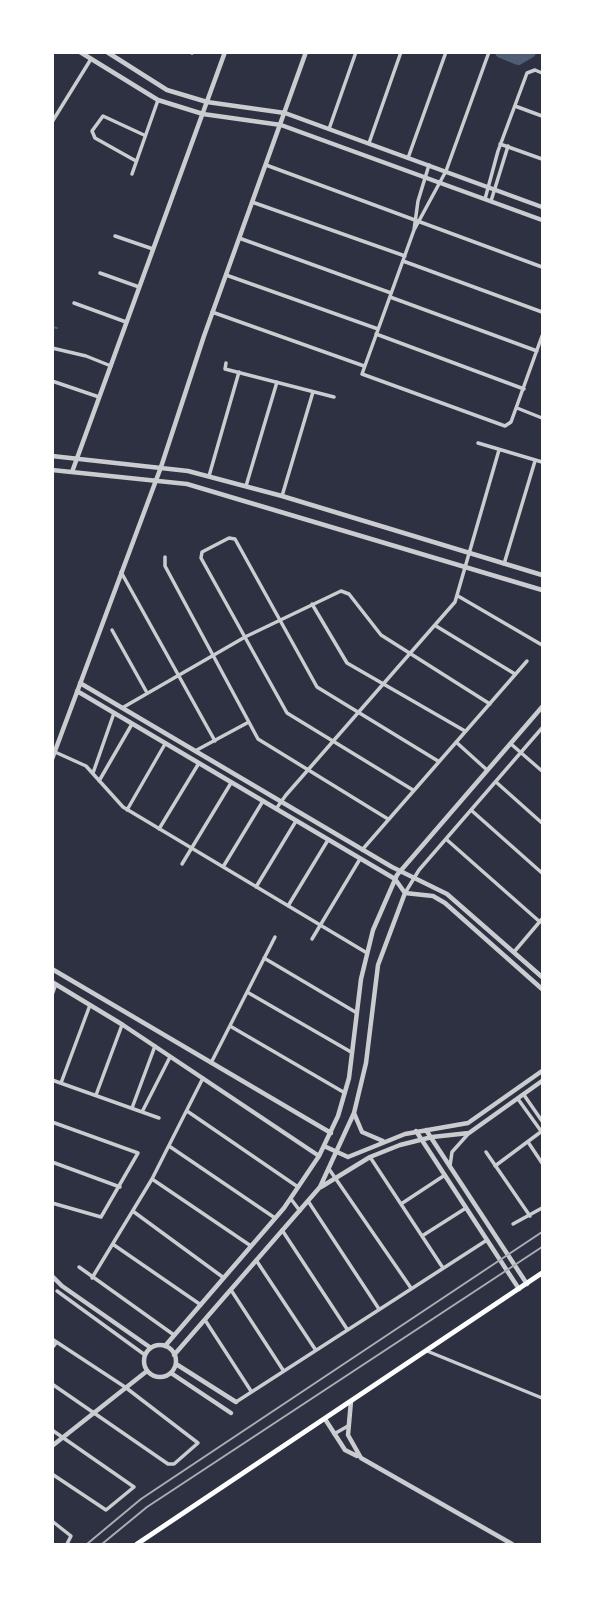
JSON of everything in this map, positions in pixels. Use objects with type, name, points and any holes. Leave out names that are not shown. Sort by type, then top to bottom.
[{"type":"main road","points":[[137,1545],[542,1273]]},
{"type":"street","points":[[80,52],[158,100],[202,114],[281,125],[542,220]]},
{"type":"street","points":[[52,121],[91,59],[99,52]]},
{"type":"street","points":[[107,52],[167,90],[207,102],[285,113],[542,207]]},
{"type":"street","points":[[72,472],[225,52]]},
{"type":"street","points":[[52,759],[161,467],[212,312],[306,52]]},
{"type":"street","points":[[329,129],[356,52]]},
{"type":"street","points":[[368,143],[401,52]]},
{"type":"street","points":[[408,158],[446,52]]},
{"type":"street","points":[[489,52],[446,171],[414,230],[362,374],[501,425],[509,425],[542,336]]},
{"type":"street","points":[[488,200],[487,187],[500,144],[527,73],[535,70],[542,73]]},
{"type":"street","points":[[132,174],[158,100]]},
{"type":"street","points":[[515,106],[542,116]]},
{"type":"street","points":[[136,161],[95,138],[92,131],[103,116],[144,135]]},
{"type":"street","points":[[500,144],[542,159]]},
{"type":"street","points":[[488,200],[508,146]]},
{"type":"street","points":[[266,165],[542,267]]},
{"type":"street","points":[[414,230],[414,218],[429,165]]},
{"type":"street","points":[[252,202],[542,312]]},
{"type":"street","points":[[115,236],[153,249]]},
{"type":"street","points":[[239,238],[537,351]]},
{"type":"street","points":[[100,273],[139,287]]},
{"type":"street","points":[[226,275],[524,388]]},
{"type":"street","points":[[74,303],[126,322]]},
{"type":"street","points":[[212,312],[364,366]]},
{"type":"street","points":[[52,348],[111,366]]},
{"type":"street","points":[[226,363],[225,369],[334,397]]},
{"type":"street","points":[[209,476],[239,372]]},
{"type":"street","points":[[52,381],[99,397]]},
{"type":"street","points":[[246,486],[276,382]]},
{"type":"street","points":[[282,496],[313,392]]},
{"type":"street","points":[[517,408],[542,418]]},
{"type":"street","points":[[478,443],[542,462]]},
{"type":"street","points":[[276,810],[307,771],[436,626],[458,596],[499,450]]},
{"type":"street","points":[[52,456],[161,467],[209,476],[542,573]]},
{"type":"street","points":[[505,564],[535,461]]},
{"type":"street","points":[[52,470],[187,484],[542,590]]},
{"type":"street","points":[[413,790],[287,713],[200,555],[229,538],[235,540],[317,687],[439,761]]},
{"type":"street","points":[[164,558],[165,566],[247,723],[263,744],[388,819]]},
{"type":"street","points":[[121,572],[215,741]]},
{"type":"street","points":[[122,708],[146,691],[336,592],[346,592],[373,629],[490,704]]},
{"type":"street","points":[[458,596],[542,645]]},
{"type":"street","points":[[312,604],[343,659],[465,731]]},
{"type":"street","points":[[436,626],[516,674]]},
{"type":"street","points":[[112,630],[146,691]]},
{"type":"street","points":[[362,850],[527,662]]},
{"type":"street","points":[[80,683],[362,850],[452,898],[542,977]]},
{"type":"street","points":[[77,691],[395,879],[405,893]]},
{"type":"street","points":[[145,1355],[151,1348],[165,1346],[201,1305],[291,1199],[319,1156],[331,1133],[345,1093],[367,954],[395,879],[542,707]]},
{"type":"street","points":[[93,773],[114,713]]},
{"type":"street","points":[[195,751],[247,723]]},
{"type":"street","points":[[99,781],[132,724]]},
{"type":"street","points":[[174,1354],[320,1187],[354,1113],[366,1063],[378,965],[405,893],[446,839],[542,728]]},
{"type":"street","points":[[456,742],[488,770]]},
{"type":"street","points":[[127,810],[165,744]]},
{"type":"street","points":[[511,744],[542,771]]},
{"type":"street","points":[[55,752],[80,761],[127,810],[367,954]]},
{"type":"street","points":[[159,829],[199,763]]},
{"type":"street","points":[[496,782],[542,823]]},
{"type":"street","points":[[182,863],[231,783]]},
{"type":"street","points":[[223,867],[263,802]]},
{"type":"street","points":[[471,810],[542,873]]},
{"type":"street","points":[[256,887],[296,821]]},
{"type":"street","points":[[446,839],[541,920],[514,952]]},
{"type":"street","points":[[288,906],[328,840]]},
{"type":"street","points":[[312,939],[360,859]]},
{"type":"street","points":[[405,893],[433,895],[444,902],[542,989]]},
{"type":"street","points":[[211,1063],[275,937]]},
{"type":"street","points":[[264,958],[358,1013]]},
{"type":"street","points":[[52,970],[331,1133]]},
{"type":"street","points":[[52,995],[54,983],[123,1025],[319,1156]]},
{"type":"street","points":[[247,992],[353,1053]]},
{"type":"street","points":[[61,1083],[90,1005]]},
{"type":"street","points":[[96,1095],[123,1025]]},
{"type":"street","points":[[230,1026],[345,1093]]},
{"type":"street","points":[[132,1108],[155,1046]]},
{"type":"street","points":[[142,1112],[170,1057]]},
{"type":"street","points":[[324,1146],[348,1157],[384,1141],[416,1132],[468,1124],[542,1071]]},
{"type":"street","points":[[92,1278],[134,1212],[203,1078]]},
{"type":"street","points":[[52,1080],[159,1118]]},
{"type":"street","points":[[450,1166],[452,1152],[469,1133],[542,1081]]},
{"type":"street","points":[[524,1095],[542,1121]]},
{"type":"street","points":[[495,1166],[542,1132],[518,1099]]},
{"type":"street","points":[[187,1111],[299,1188]]},
{"type":"street","points":[[354,1113],[362,1132],[384,1141]]},
{"type":"street","points":[[52,1122],[138,1153],[121,1187],[101,1217],[52,1203]]},
{"type":"street","points":[[426,1130],[527,1284]]},
{"type":"street","points":[[416,1132],[519,1289]]},
{"type":"street","points":[[320,1187],[370,1157],[422,1139],[469,1133]]},
{"type":"street","points":[[528,1142],[542,1163]]},
{"type":"street","points":[[169,1146],[275,1218]]},
{"type":"street","points":[[486,1152],[530,1216]]},
{"type":"street","points":[[370,1157],[443,1268]]},
{"type":"street","points":[[52,1162],[121,1187]]},
{"type":"street","points":[[329,1169],[411,1288]]},
{"type":"street","points":[[401,1204],[445,1175]]},
{"type":"street","points":[[152,1179],[251,1246]]},
{"type":"street","points":[[291,1199],[300,1210]]},
{"type":"street","points":[[308,1201],[379,1309]]},
{"type":"street","points":[[422,1236],[466,1208]]},
{"type":"street","points":[[513,1224],[542,1208]]},
{"type":"street","points":[[134,1212],[224,1278]]},
{"type":"street","points":[[482,1231],[489,1227]]},
{"type":"street","points":[[282,1230],[347,1329]]},
{"type":"street","points":[[176,1364],[236,1402],[487,1240]]},
{"type":"street","points":[[114,1245],[201,1305]]},
{"type":"street","points":[[256,1260],[315,1349]]},
{"type":"street","points":[[79,1267],[174,1335]]},
{"type":"street","points":[[52,1276],[59,1284],[151,1348]]},
{"type":"street","points":[[231,1290],[283,1370]]},
{"type":"street","points":[[57,1291],[145,1355],[147,1371]]},
{"type":"street","points":[[205,1320],[251,1391]]},
{"type":"street","points":[[52,1348],[55,1340],[125,1387],[196,1439],[197,1447],[171,1465],[52,1384]]},
{"type":"street","points":[[147,1371],[161,1377],[171,1373],[176,1364],[174,1354],[165,1346]]},
{"type":"street","points":[[427,1351],[542,1398]]},
{"type":"street","points":[[52,1446],[147,1371]]},
{"type":"street","points":[[171,1373],[231,1413]]},
{"type":"street","points":[[351,1401],[348,1426],[350,1444],[361,1458]]},
{"type":"street","points":[[325,1419],[345,1450],[512,1545]]},
{"type":"street","points":[[334,1434],[348,1426]]},
{"type":"street","points":[[52,1430],[134,1487],[106,1510],[52,1474]]},
{"type":"street","points":[[52,1521],[72,1536],[68,1545]]},
{"type":"waterway","points":[[501,52],[518,59],[530,52]]},
{"type":"waterway","points":[[52,327],[57,328]]},
{"type":"tram line","points":[[87,1544],[141,1499],[542,1232]]},
{"type":"railway","points":[[102,1544],[147,1507],[542,1247]]}]
